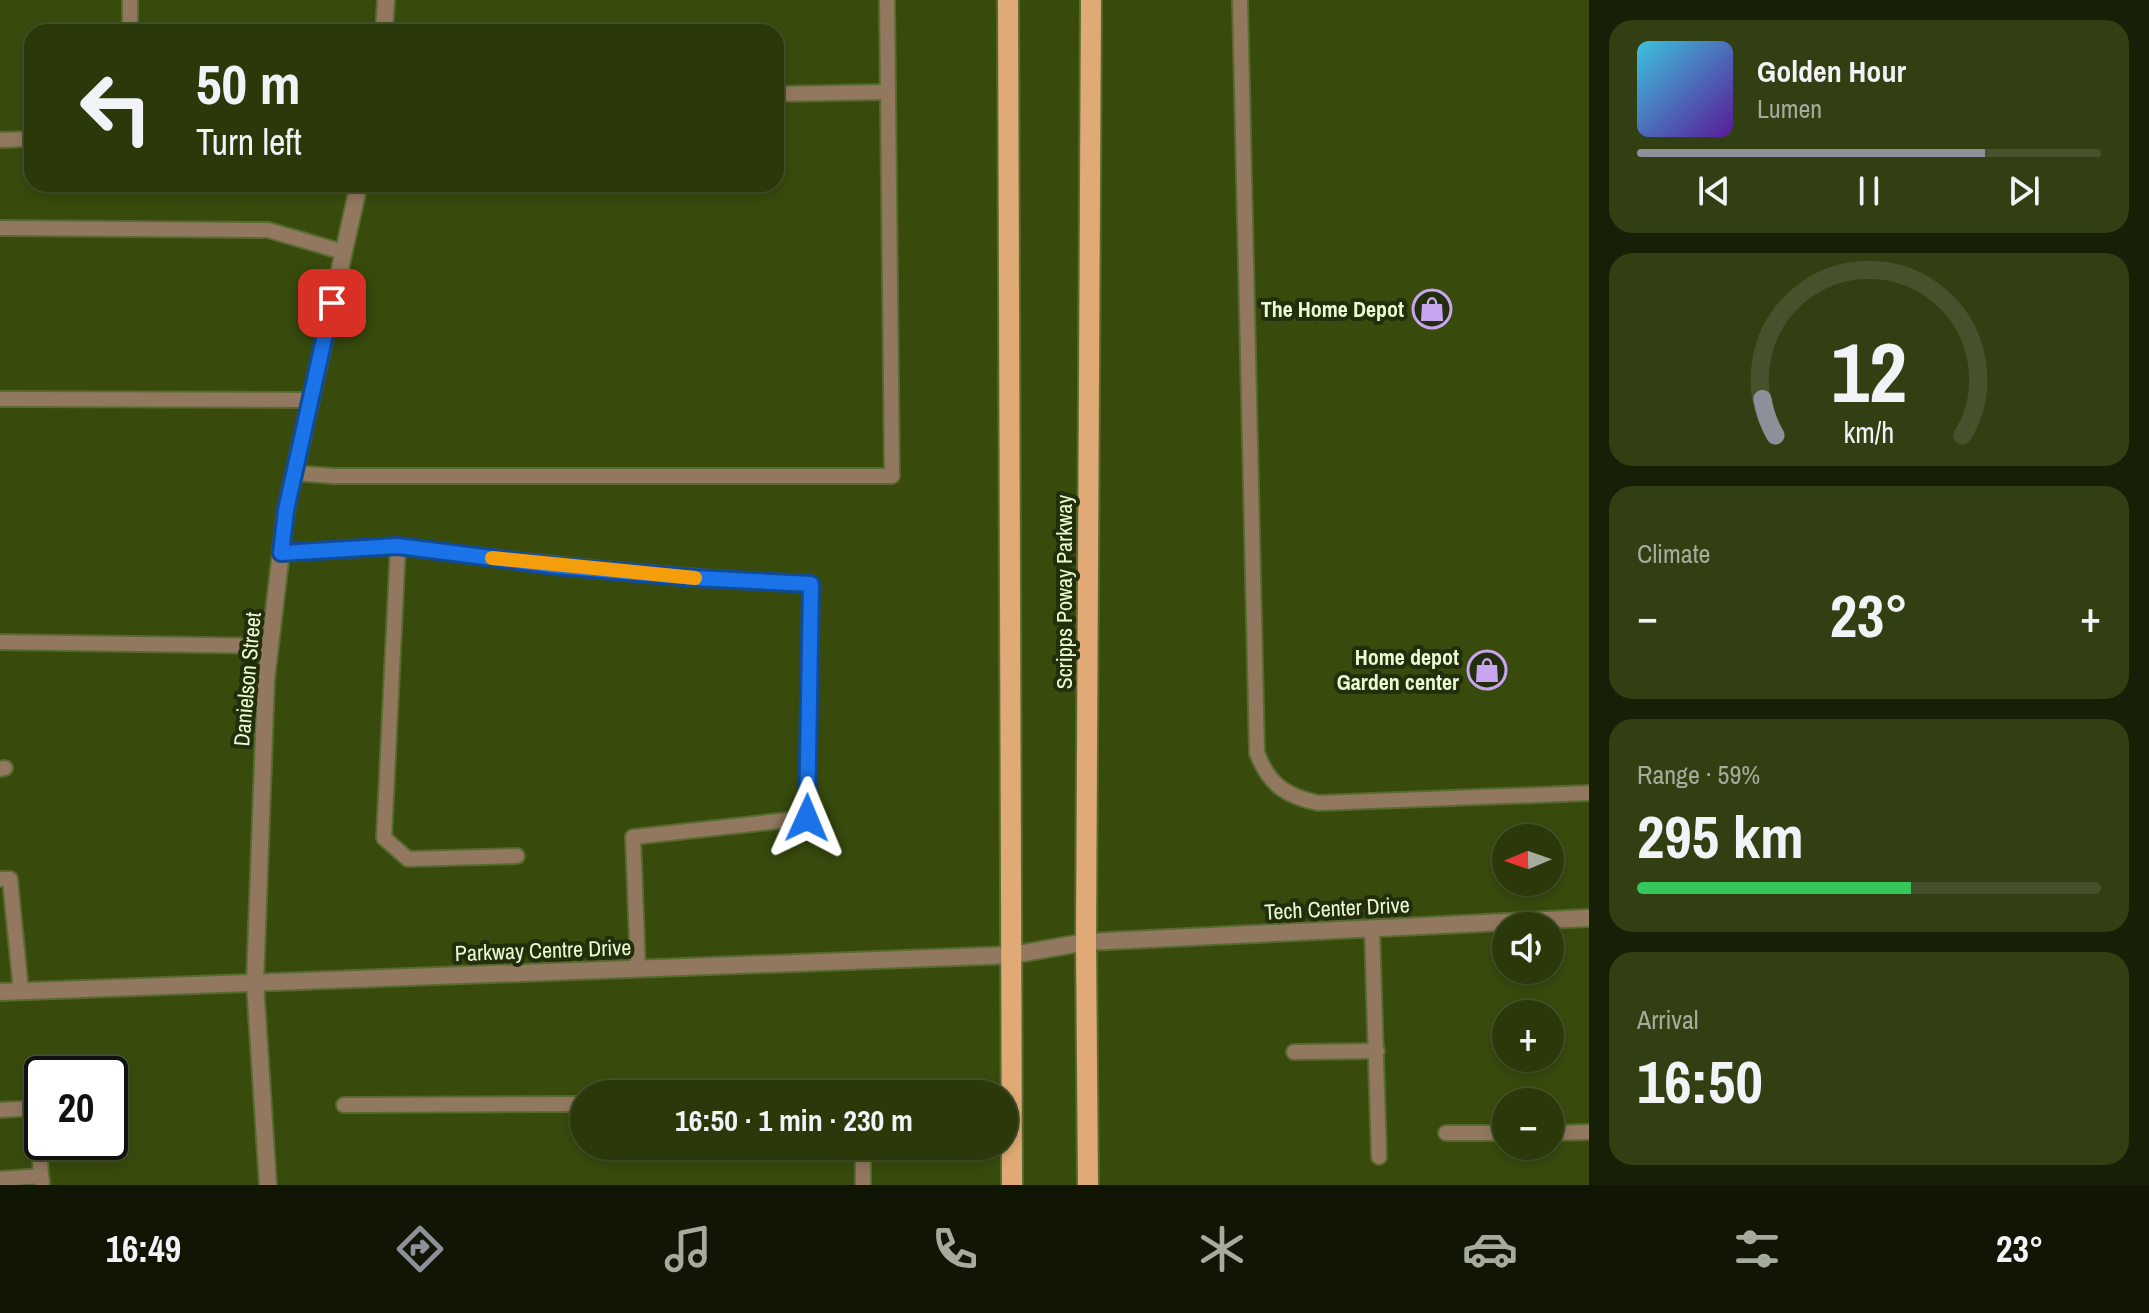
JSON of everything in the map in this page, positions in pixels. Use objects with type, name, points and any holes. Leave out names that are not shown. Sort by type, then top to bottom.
[{"type":"main road","points":[[1008,0],[1012,1185]]},
{"type":"main road","name":"Scripps Poway Parkway","points":[[1088,1185],[1086,942],[1091,0]]},
{"type":"street","points":[[384,24],[386,0]]},
{"type":"street","name":"Danielson Street","points":[[268,1185],[255,983],[265,695],[281,553],[294,473],[357,192]]},
{"type":"street","name":"Tech Center Drive","points":[[1086,942],[1589,918]]},
{"type":"street","name":"Parkway Centre Drive","points":[[0,992],[1012,955],[1086,942]]},
{"type":"lane","points":[[130,0],[130,24]]},
{"type":"lane","points":[[294,473],[333,476],[892,476],[887,0]]},
{"type":"lane","points":[[1240,0],[1257,753],[1264,772],[1294,797],[1318,803],[1589,793]]},
{"type":"lane","points":[[784,94],[888,92]]},
{"type":"lane","points":[[0,140],[24,139]]},
{"type":"lane","points":[[0,228],[268,230],[343,252]]},
{"type":"lane","points":[[0,399],[310,400]]},
{"type":"lane","points":[[281,553],[398,546],[555,566],[811,584],[807,818],[633,837],[638,969]]},
{"type":"lane","points":[[398,546],[384,838],[408,859],[517,856]]},
{"type":"lane","points":[[0,642],[270,646]]},
{"type":"lane","points":[[0,879],[10,879],[21,991]]},
{"type":"lane","points":[[1372,928],[1379,1157]]},
{"type":"lane","points":[[1294,1052],[1377,1051]]},
{"type":"lane","points":[[344,1105],[570,1104]]},
{"type":"lane","points":[[0,1110],[37,1108],[42,1181],[0,1179]]},
{"type":"lane","points":[[1564,1133],[1589,1132]]},
{"type":"lane","points":[[1446,1133],[1492,1133]]},
{"type":"lane","points":[[863,1160],[863,1185]]},
{"type":"slow traffic","points":[[492,558],[695,578]]},
{"type":"place","name":"The Home Depot","points":[[1432,309]]},
{"type":"place","name":"Home depot Garden center","points":[[1487,670]]},
{"type":"route","points":[[332,303],[286,510],[281,553],[398,546],[555,566],[811,584],[807,818]]}]
